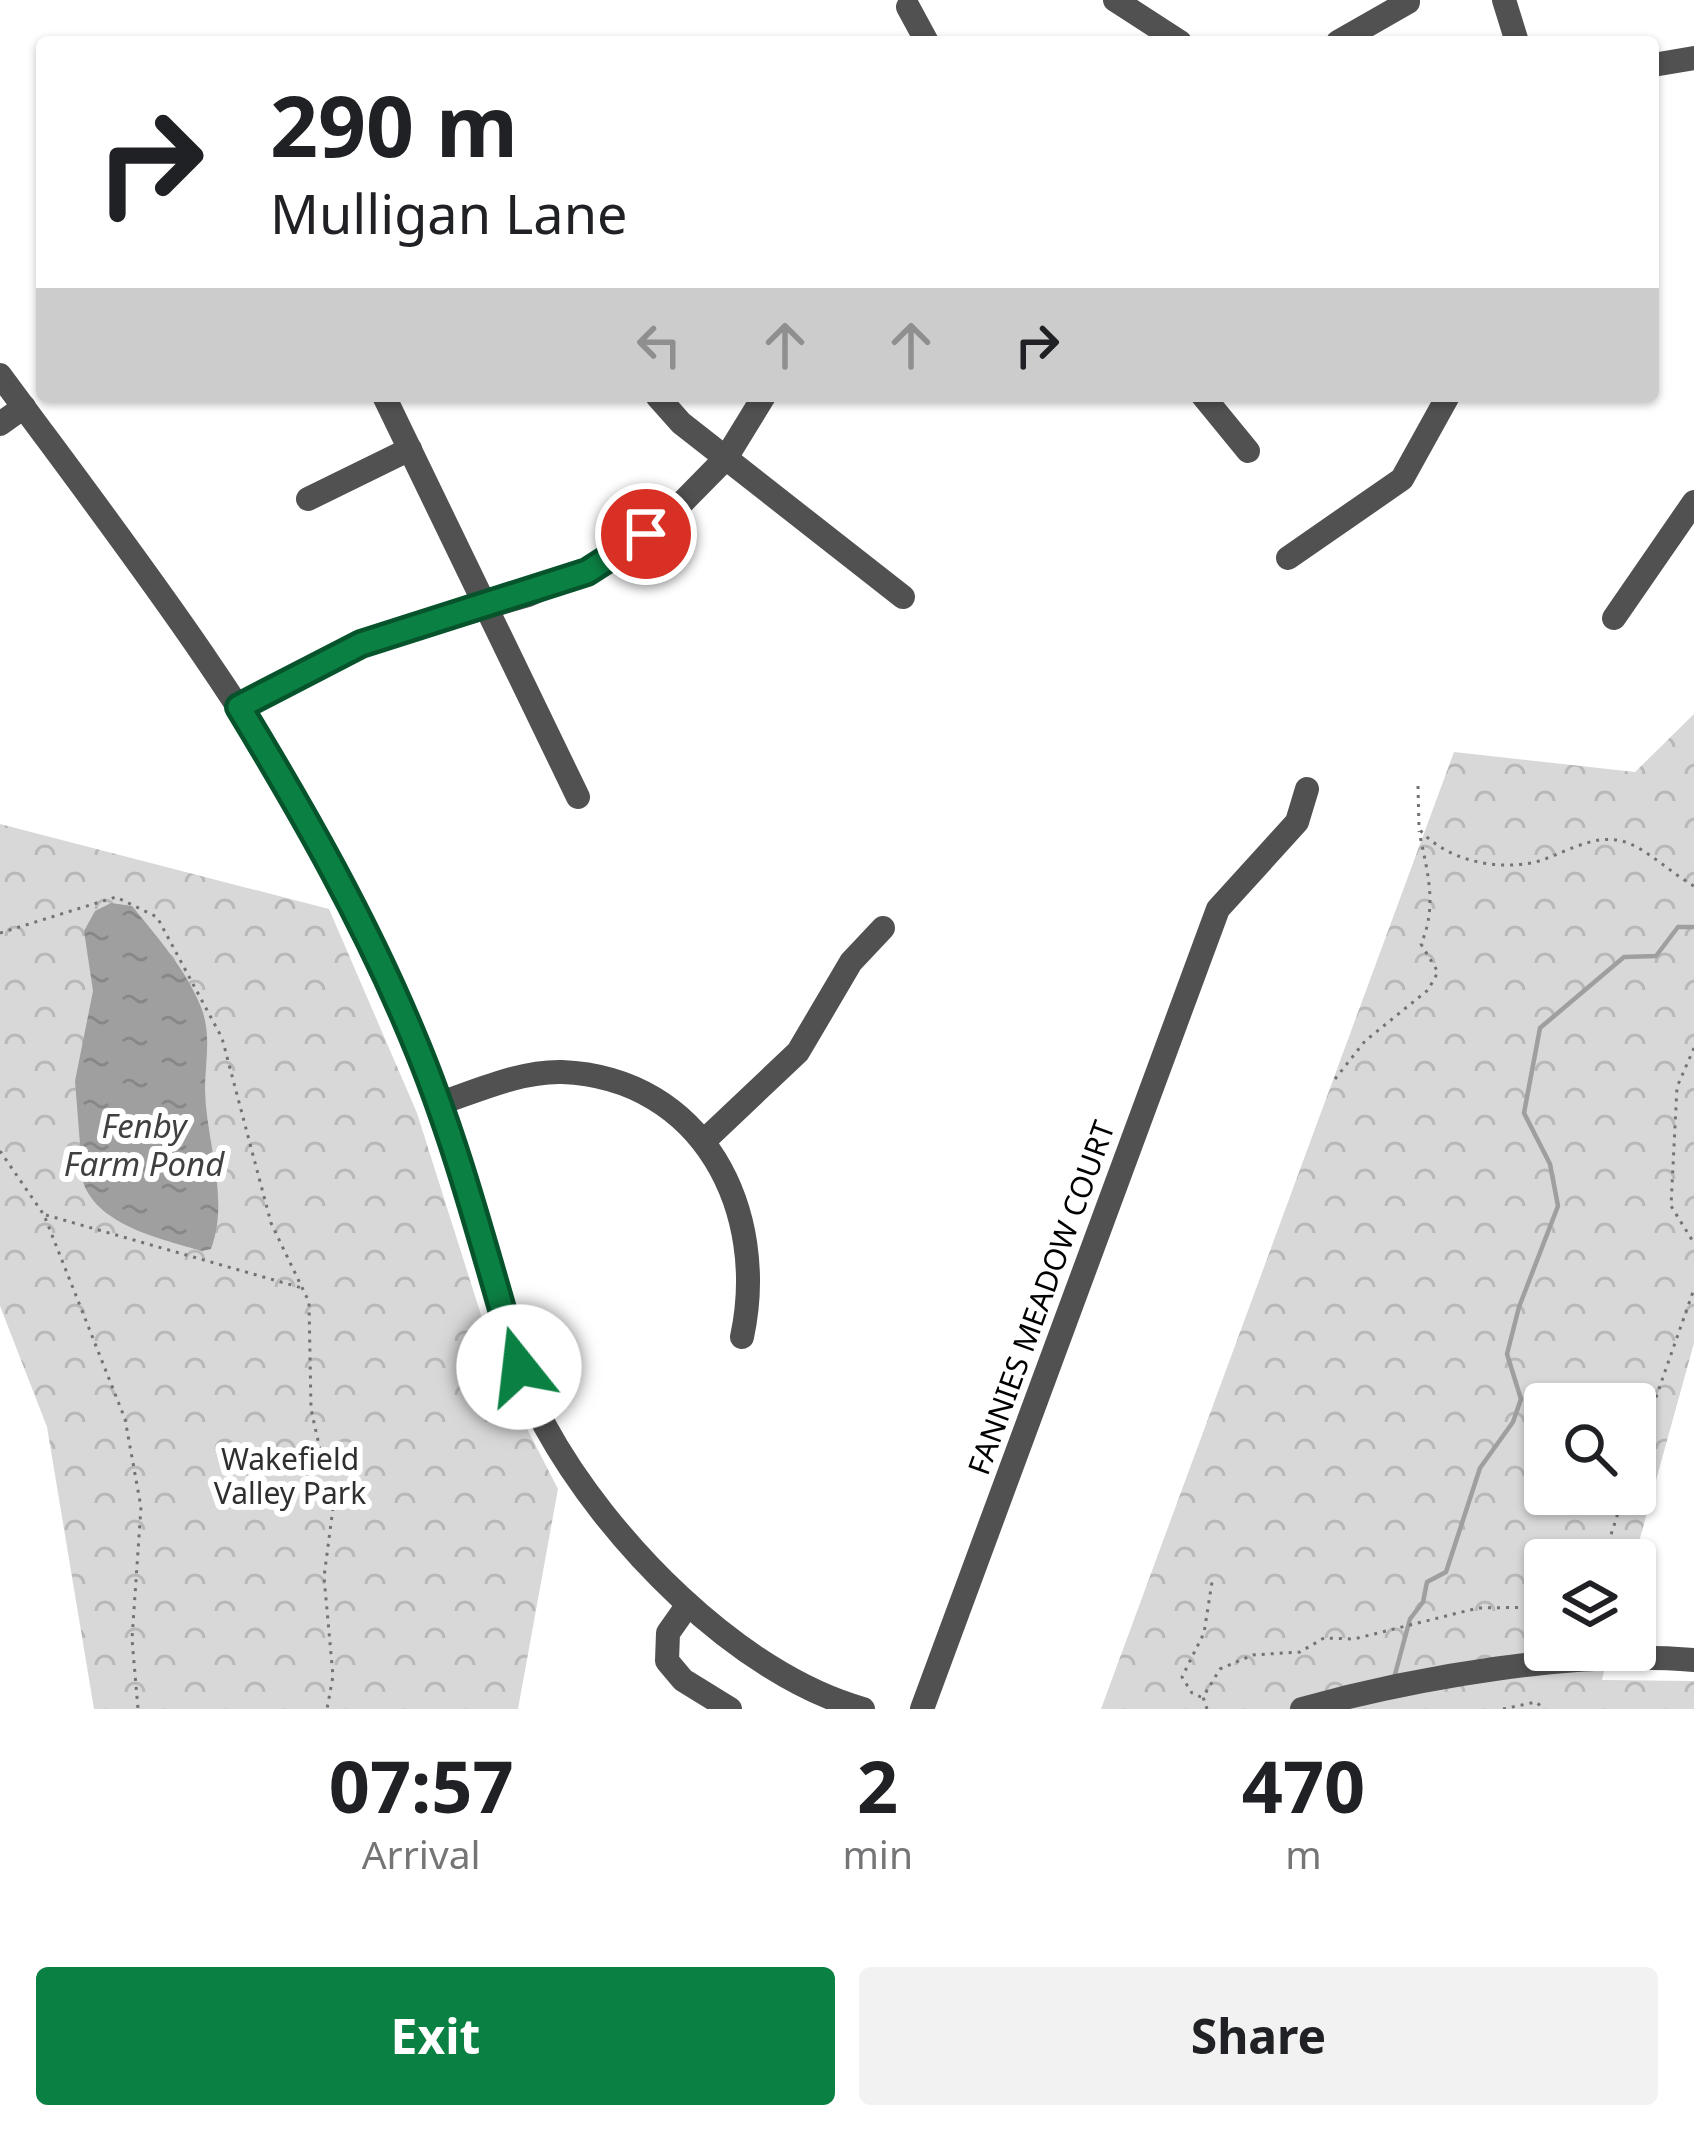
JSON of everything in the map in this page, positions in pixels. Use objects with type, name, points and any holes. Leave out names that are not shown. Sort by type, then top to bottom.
[{"type":"street","points":[[1115,0],[1171,36]]},
{"type":"street","points":[[1504,0],[1514,36]]},
{"type":"street","points":[[1348,36],[1408,2]]},
{"type":"street","points":[[908,8],[924,36]]},
{"type":"street","points":[[1659,64],[1694,58]]},
{"type":"street","points":[[0,375],[163,593],[239,707],[342,882],[438,1105],[519,1367],[545,1425],[609,1520],[686,1606],[848,1707]]},
{"type":"street","points":[[388,402],[578,796]]},
{"type":"street","points":[[664,402],[726,458],[903,597]]},
{"type":"street","points":[[239,707],[361,644],[557,585],[615,557],[670,514],[726,458],[760,402]]},
{"type":"street","points":[[1208,402],[1248,451]]},
{"type":"street","points":[[1288,558],[1402,479],[1445,402]]},
{"type":"street","points":[[0,424],[24,407]]},
{"type":"street","points":[[308,499],[410,449]]},
{"type":"street","points":[[1613,618],[1694,502]]},
{"type":"street","name":"FANNIES MEADOW COURT","points":[[922,1709],[1218,909],[1297,822],[1307,789]]},
{"type":"street","points":[[704,1142],[798,1052],[851,962],[883,928]]},
{"type":"street","points":[[438,1105],[515,1079],[562,1072],[641,1095],[704,1142],[730,1182],[745,1225],[750,1273],[742,1337]]},
{"type":"street","points":[[686,1606],[668,1633],[667,1661],[683,1679],[730,1709]]},
{"type":"street","points":[[1302,1709],[1404,1682],[1498,1670],[1694,1660]]},
{"type":"path","points":[[1335,1079],[1365,1041],[1428,990],[1438,972],[1421,944],[1431,920],[1431,893],[1419,829],[1418,786]]},
{"type":"path","points":[[1419,829],[1434,846],[1472,862],[1529,863],[1584,843],[1622,841],[1694,886]]},
{"type":"path","points":[[0,933],[116,897],[157,917],[222,1038],[271,1223],[309,1302],[311,1409],[333,1508],[324,1576],[333,1676],[327,1709]]},
{"type":"path","points":[[1694,1048],[1677,1087],[1671,1206],[1694,1243]]},
{"type":"path","points":[[0,1150],[44,1215],[125,1419],[141,1508],[132,1639],[138,1709]]},
{"type":"path","points":[[44,1215],[302,1288]]},
{"type":"path","points":[[1656,1397],[1694,1289]]},
{"type":"path","points":[[1208,1709],[1203,1697],[1192,1693],[1182,1678],[1204,1633],[1212,1582]]},
{"type":"path","points":[[1203,1697],[1220,1669],[1252,1655],[1300,1652],[1324,1638],[1393,1631],[1478,1608],[1524,1607]]},
{"type":"path","points":[[1503,1709],[1536,1702],[1544,1709]]},
{"type":"green space","points":[[1694,714],[1694,1343],[1656,1480],[1656,1383],[1524,1383],[1524,1515],[1646,1515],[1640,1539],[1524,1539],[1524,1671],[1604,1671],[1602,1680],[1694,1681],[1694,1709],[1101,1709],[1454,752],[1635,772]]},
{"type":"green space","name":"Wakefield Valley Park","points":[[0,824],[329,909],[417,1113],[501,1378],[558,1489],[518,1709],[94,1709],[47,1427],[0,1306]]},
{"type":"water","name":"Fenby Farm Pond","points":[[111,903],[132,906],[187,980],[204,1017],[206,1110],[218,1190],[211,1249],[202,1251],[169,1241],[117,1220],[102,1210],[83,1182],[75,1081],[93,991],[84,931],[95,911]]},
{"type":"waterway","points":[[1394,1678],[1410,1619],[1423,1602],[1427,1582],[1446,1572],[1480,1468],[1513,1422],[1521,1399],[1507,1354],[1519,1307],[1558,1206],[1550,1164],[1524,1113],[1540,1028],[1624,957],[1656,956],[1678,927],[1694,927]]},
{"type":"route","points":[[519,1367],[469,1192],[415,1041],[342,882],[239,707],[361,644],[528,595],[587,572],[646,534]]}]
